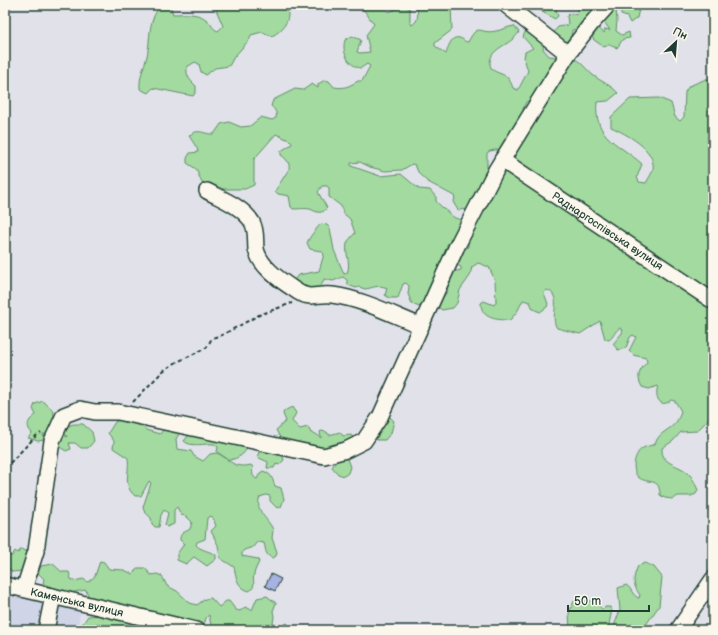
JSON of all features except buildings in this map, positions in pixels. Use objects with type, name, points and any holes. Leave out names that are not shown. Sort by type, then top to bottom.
[{"type":"street","points":[[506,5],[568,54]]},
{"type":"street","points":[[24,589],[36,551],[52,441],[64,415],[80,409],[95,412],[122,412],[324,456],[346,450],[364,441],[380,418],[456,248],[502,160],[568,54],[590,24],[608,5]]},
{"type":"street","name":"Раднаргоспівська вулиця","points":[[502,160],[713,301]]},
{"type":"street","points":[[207,191],[237,207],[251,221],[256,232],[256,250],[264,266],[295,291],[306,296],[330,295],[354,300],[421,326]]},
{"type":"street","points":[[678,630],[713,579]]},
{"type":"street","name":"Каменська вулиця","points":[[5,585],[196,630]]},
{"type":"street","points":[[46,630],[53,596]]},
{"type":"path","points":[[122,412],[163,371],[174,363],[207,347],[212,338],[222,335],[258,316],[289,305],[306,296]]},
{"type":"path","points":[[5,468],[36,436],[46,430]]},
{"type":"shaded area","points":[[5,595],[81,610],[77,630],[5,630]]},
{"type":"green space","points":[[162,5],[168,5],[173,14],[191,14],[203,17],[214,29],[218,31],[223,26],[214,5],[285,5],[288,18],[283,27],[272,36],[262,32],[251,35],[250,39],[234,57],[229,66],[215,68],[206,75],[201,72],[199,64],[195,62],[187,67],[188,76],[196,86],[196,92],[193,96],[153,88],[148,93],[140,89],[140,80],[147,56],[150,29],[157,10]]},
{"type":"green space","points":[[366,5],[380,5],[389,12],[396,9],[398,6],[403,5],[410,9],[410,24],[412,25],[417,19],[417,5],[430,5],[432,7],[434,5],[451,5],[452,30],[435,43],[435,46],[446,54],[449,45],[455,38],[468,42],[477,30],[490,32],[514,26],[519,32],[512,40],[494,53],[491,57],[490,66],[496,72],[505,75],[513,88],[518,90],[528,71],[524,58],[525,52],[533,48],[523,37],[525,32],[530,28],[546,35],[543,49],[549,56],[557,57],[534,97],[526,102],[523,109],[525,116],[501,149],[487,153],[487,173],[474,195],[475,201],[470,209],[458,210],[453,202],[455,199],[454,196],[428,182],[419,174],[415,165],[412,164],[402,170],[385,171],[370,167],[360,162],[351,163],[351,166],[380,176],[401,174],[419,189],[430,190],[436,197],[436,201],[442,207],[455,218],[464,221],[454,233],[453,240],[447,244],[447,252],[440,263],[440,272],[431,283],[424,301],[419,307],[412,304],[408,294],[409,286],[406,283],[403,284],[398,298],[389,298],[385,295],[387,288],[384,287],[379,286],[365,289],[348,285],[347,280],[343,277],[333,281],[324,279],[319,291],[296,287],[294,280],[298,275],[319,271],[324,254],[321,251],[310,249],[307,243],[321,224],[327,225],[330,228],[334,250],[344,274],[347,273],[349,265],[346,249],[348,241],[355,233],[350,219],[343,213],[341,206],[329,197],[329,188],[327,186],[322,186],[318,192],[327,208],[321,212],[310,209],[293,209],[291,207],[289,196],[278,194],[275,191],[289,169],[286,159],[281,155],[281,151],[292,144],[291,141],[276,134],[254,159],[254,185],[245,189],[211,189],[202,183],[196,169],[187,163],[187,158],[190,153],[198,152],[189,136],[192,133],[198,132],[214,134],[221,124],[229,122],[241,127],[250,126],[261,117],[272,120],[276,118],[275,111],[271,106],[273,100],[295,89],[303,90],[312,84],[318,88],[318,84],[325,80],[329,81],[334,87],[338,88],[347,87],[358,81],[362,81],[370,66],[367,64],[361,68],[353,65],[345,54],[344,45],[345,40],[352,36],[361,40],[357,52],[370,52],[366,35],[374,24],[363,9]]},
{"type":"green space","points":[[539,5],[559,5],[556,10],[558,16],[555,19],[542,12]]},
{"type":"green space","points":[[579,5],[600,5],[579,29],[572,30],[571,38],[566,45],[553,33],[558,27],[568,25],[567,16],[570,13],[577,15]]},
{"type":"green space","points":[[616,5],[646,5],[644,9],[639,9],[637,18],[630,23],[627,17],[621,15],[621,9],[616,9],[616,31],[622,35],[629,32],[630,38],[623,39],[617,48],[609,45],[604,47],[594,40],[591,34],[598,28],[604,33],[605,29],[610,30],[601,18]]},
{"type":"green space","points":[[571,58],[577,60],[594,76],[618,93],[608,101],[597,102],[599,124],[610,139],[642,164],[637,177],[639,182],[646,183],[652,173],[653,162],[650,155],[639,143],[611,127],[611,117],[630,99],[659,98],[671,103],[675,117],[680,121],[684,117],[685,92],[689,86],[706,79],[713,79],[713,407],[707,421],[697,431],[681,432],[673,441],[662,448],[662,454],[667,461],[684,470],[693,479],[698,490],[696,494],[691,496],[678,496],[672,499],[665,498],[660,495],[658,485],[645,481],[636,474],[634,462],[637,454],[643,448],[655,444],[660,435],[676,423],[681,411],[675,401],[671,400],[667,403],[661,403],[657,397],[658,386],[649,389],[642,387],[639,380],[639,374],[647,362],[646,358],[633,355],[629,351],[636,337],[633,335],[630,337],[626,348],[618,350],[613,344],[622,333],[623,330],[620,328],[609,340],[605,339],[600,321],[580,334],[557,328],[554,319],[555,299],[550,291],[546,290],[544,293],[548,304],[547,307],[540,312],[533,309],[530,302],[523,300],[517,312],[510,320],[491,318],[484,312],[481,303],[484,301],[494,305],[496,302],[495,281],[489,267],[478,263],[472,267],[470,276],[460,290],[457,303],[453,308],[442,310],[438,307],[440,299],[448,291],[445,282],[452,272],[461,270],[461,267],[457,265],[459,256],[463,250],[468,247],[468,237],[494,177],[512,164],[513,155]]},
{"type":"green space","points":[[43,401],[52,409],[54,414],[48,434],[43,434],[44,440],[38,441],[28,438],[32,433],[28,423],[36,415],[33,409],[35,404]]},
{"type":"green space","points":[[292,407],[296,413],[292,421],[300,429],[308,427],[311,433],[316,434],[321,438],[321,431],[327,432],[329,435],[340,432],[343,436],[351,435],[355,440],[332,450],[308,444],[305,447],[283,443],[276,430],[286,421],[283,414],[284,411]]},
{"type":"green space","points":[[389,416],[394,421],[391,433],[385,440],[377,440],[375,438]]},
{"type":"green space","points":[[122,419],[140,423],[146,430],[160,434],[167,425],[182,429],[176,439],[177,449],[191,451],[194,456],[203,461],[210,454],[217,453],[236,465],[251,465],[253,467],[252,471],[255,478],[257,479],[263,471],[266,472],[270,475],[275,486],[281,488],[284,499],[281,507],[277,508],[270,501],[270,496],[266,495],[260,497],[259,502],[260,511],[273,530],[272,538],[277,552],[276,556],[273,558],[268,556],[264,543],[257,542],[253,547],[244,550],[242,553],[242,556],[258,559],[259,562],[254,574],[253,588],[249,591],[242,587],[236,578],[234,567],[220,558],[218,545],[211,531],[216,526],[213,518],[210,516],[207,518],[205,539],[197,542],[196,545],[216,555],[216,559],[207,566],[194,557],[186,564],[177,560],[177,554],[184,544],[180,540],[181,535],[190,529],[192,522],[186,516],[181,515],[177,507],[174,510],[174,524],[167,527],[165,525],[168,513],[164,510],[161,515],[159,527],[155,527],[152,524],[151,518],[144,511],[143,507],[151,483],[149,481],[141,496],[135,496],[131,492],[127,478],[128,458],[113,448],[114,441],[108,433],[115,422]]},
{"type":"green space","points":[[83,424],[92,432],[94,441],[88,448],[81,448],[75,443],[69,443],[71,449],[66,451],[58,446],[62,434],[67,437],[64,432],[67,426]]},
{"type":"green space","points":[[186,432],[248,444],[242,455],[229,460],[217,452],[218,447],[214,444],[194,445],[187,443],[184,441],[188,436]]},
{"type":"green space","points":[[265,449],[278,455],[282,454],[284,460],[279,465],[276,464],[274,468],[267,468],[268,462],[257,457],[259,452],[263,452]]},
{"type":"green space","points":[[346,456],[350,467],[348,473],[344,476],[338,474],[332,467],[336,462],[334,460]]},
{"type":"green space","points":[[21,549],[26,551],[29,550],[22,571],[12,572],[5,564],[5,555],[12,556],[15,551],[18,553]]},
{"type":"green space","points":[[100,561],[104,562],[109,569],[124,570],[133,574],[137,568],[145,568],[151,575],[157,574],[162,576],[167,586],[177,591],[190,603],[197,605],[205,599],[211,598],[219,607],[226,601],[229,601],[236,610],[240,611],[245,607],[252,610],[257,598],[267,596],[276,603],[273,611],[273,624],[280,627],[287,623],[294,630],[218,630],[211,625],[209,615],[206,618],[204,625],[200,625],[89,598],[86,590],[74,592],[70,596],[62,594],[60,590],[43,584],[44,579],[38,573],[41,566],[53,564],[62,572],[69,572],[71,579],[74,581],[83,579],[88,582],[95,576]]},
{"type":"green space","points":[[645,563],[654,567],[662,577],[659,606],[645,626],[645,630],[570,630],[569,613],[574,601],[594,601],[603,610],[605,607],[610,607],[612,610],[609,624],[611,627],[614,626],[620,610],[618,588],[626,585],[635,596],[639,598],[640,595],[636,588],[634,577],[638,566]]},
{"type":"green space","points":[[103,615],[163,630],[80,630],[88,616]]}]
